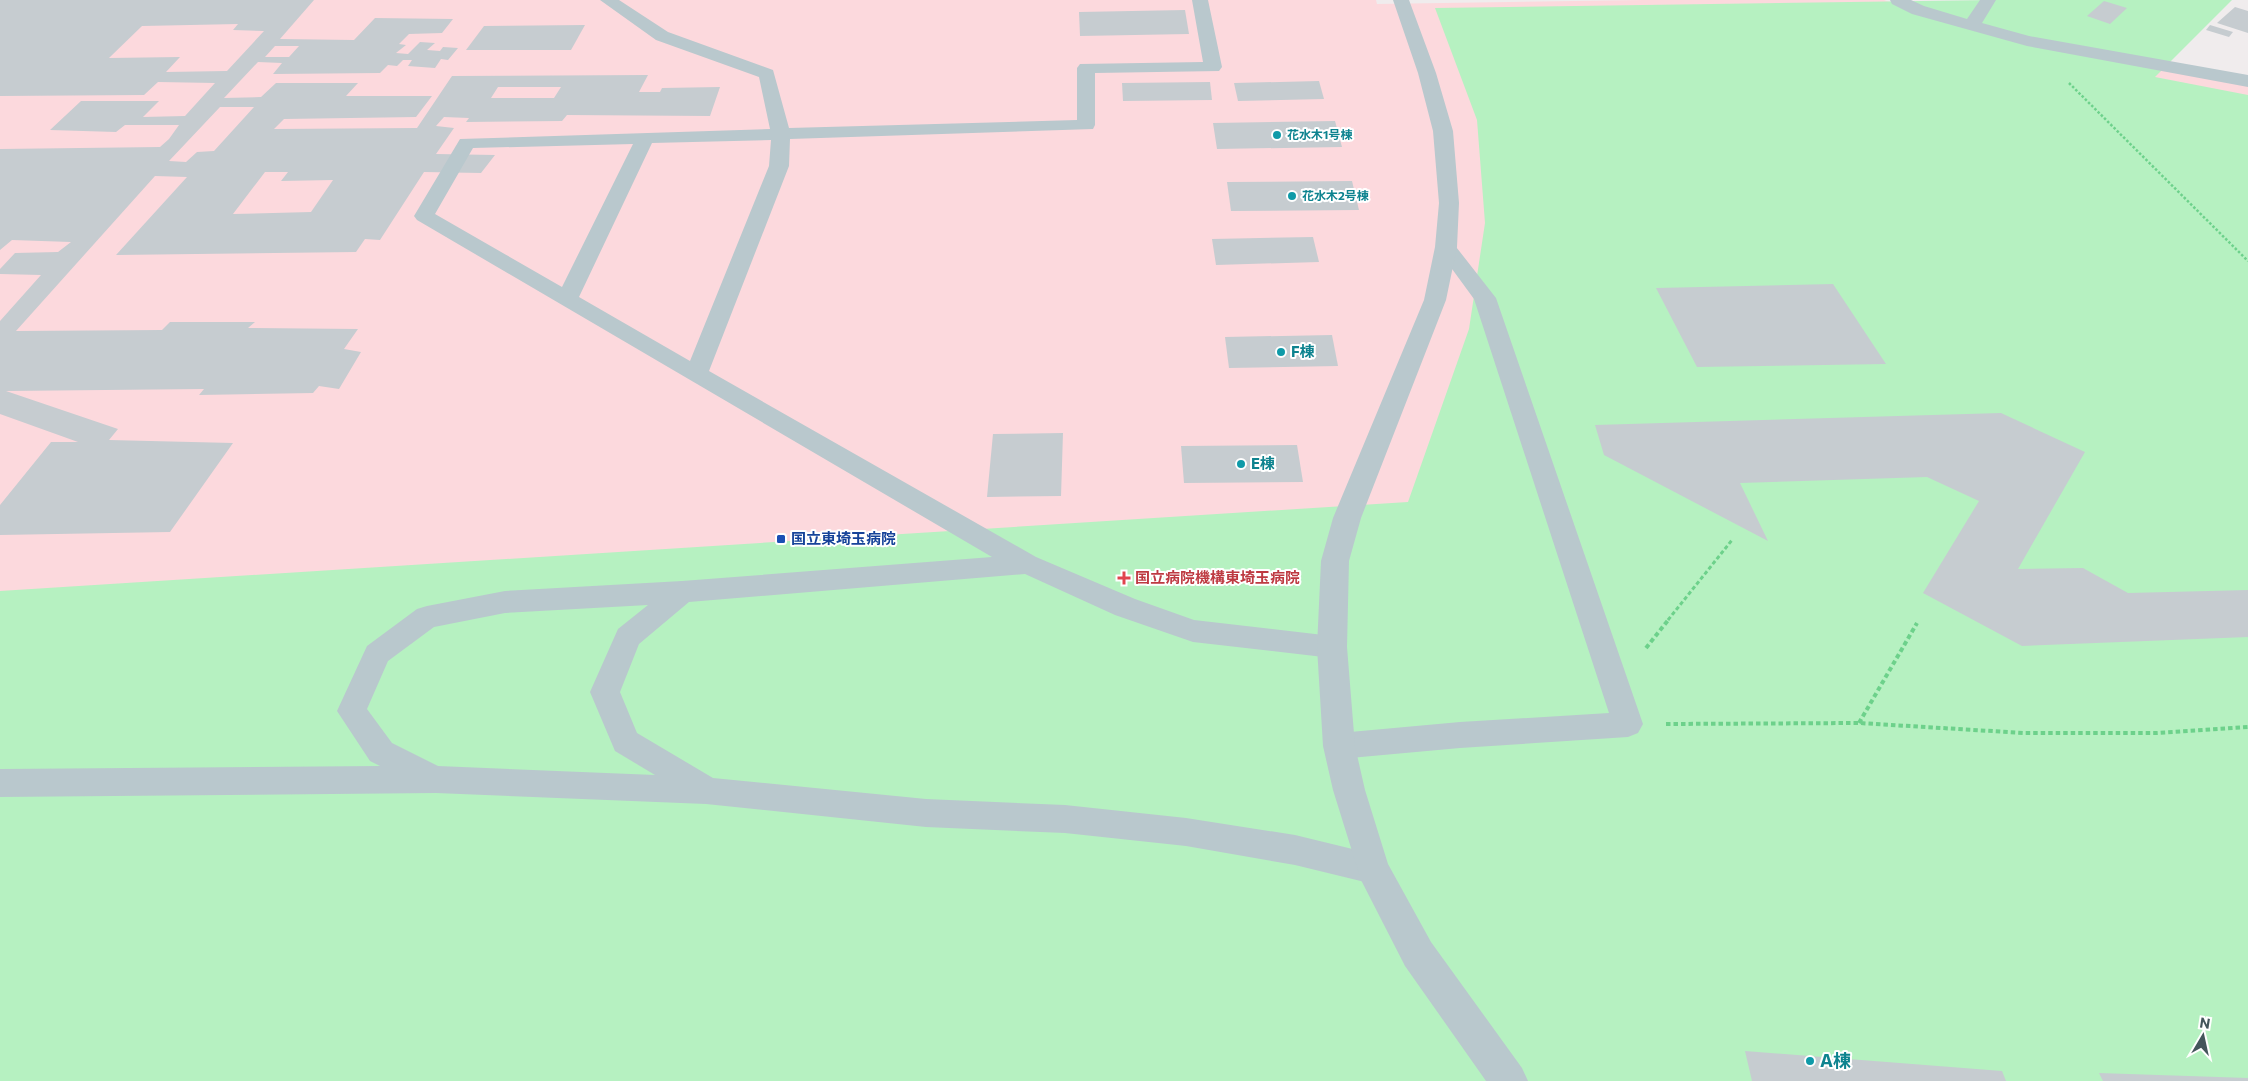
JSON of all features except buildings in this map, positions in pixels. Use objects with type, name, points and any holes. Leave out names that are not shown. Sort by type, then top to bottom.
[{"type":"street","points":[[1400,0],[1427,73],[1443,131],[1449,202],[1446,247],[1435,300],[1347,518],[1335,561],[1332,647],[1339,746],[1349,790],[1373,869],[1418,954],[1509,1081]]},
{"type":"street","points":[[1898,0],[1918,10],[2027,40],[2248,81]]},
{"type":"street","points":[[1971,26],[1988,0]]},
{"type":"lane","points":[[608,0],[662,36],[767,74],[781,134],[780,166],[696,375]]},
{"type":"lane","points":[[1200,0],[1212,66],[1086,68],[1086,126],[467,143],[424,216],[696,375],[1027,564],[1125,607],[1193,631],[1332,647]]},
{"type":"lane","points":[[567,300],[645,138]]},
{"type":"lane","points":[[1339,746],[1470,734],[1628,724],[1486,298],[1446,247]]},
{"type":"lane","points":[[436,779],[381,752],[352,711],[377,654],[427,617],[505,602],[682,592],[1027,564]]},
{"type":"lane","points":[[682,592],[628,638],[605,692],[626,742],[708,791]]},
{"type":"lane","points":[[0,783],[436,779],[708,791],[926,813],[1065,819],[1186,832],[1295,850],[1373,869]]},
{"type":"path","points":[[2027,40],[2248,261]]},
{"type":"path","points":[[1616,685],[1732,540]]},
{"type":"path","points":[[1859,723],[1916,623]]},
{"type":"path","points":[[1628,724],[1859,723],[2024,733],[2156,733],[2248,726]]},
{"type":"shaded area","name":"国立病院機構東埼玉病院","points":[[0,0],[1376,0],[1377,4],[1643,0],[1884,0],[1963,31],[2248,86],[2248,1081],[0,1081]]},
{"type":"green space","name":"国立病院機構東埼玉病院","points":[[1993,0],[2232,0],[2155,77],[2248,95],[2248,1081],[0,1081],[0,591],[1408,502],[1469,329],[1485,223],[1477,120],[1435,8]]},
{"type":"place","name":"花水木1号棟","points":[[1277,135]]},
{"type":"place","name":"花水木2号棟","points":[[1292,196]]},
{"type":"place","name":"F棟","points":[[1281,352]]},
{"type":"place","name":"E棟","points":[[1241,464]]},
{"type":"place","name":"国立東埼玉病院","points":[[781,539]]},
{"type":"place","name":"国立病院機構東埼玉病院","points":[[1124,578]]},
{"type":"place","name":"A棟","points":[[1810,1061]]}]
